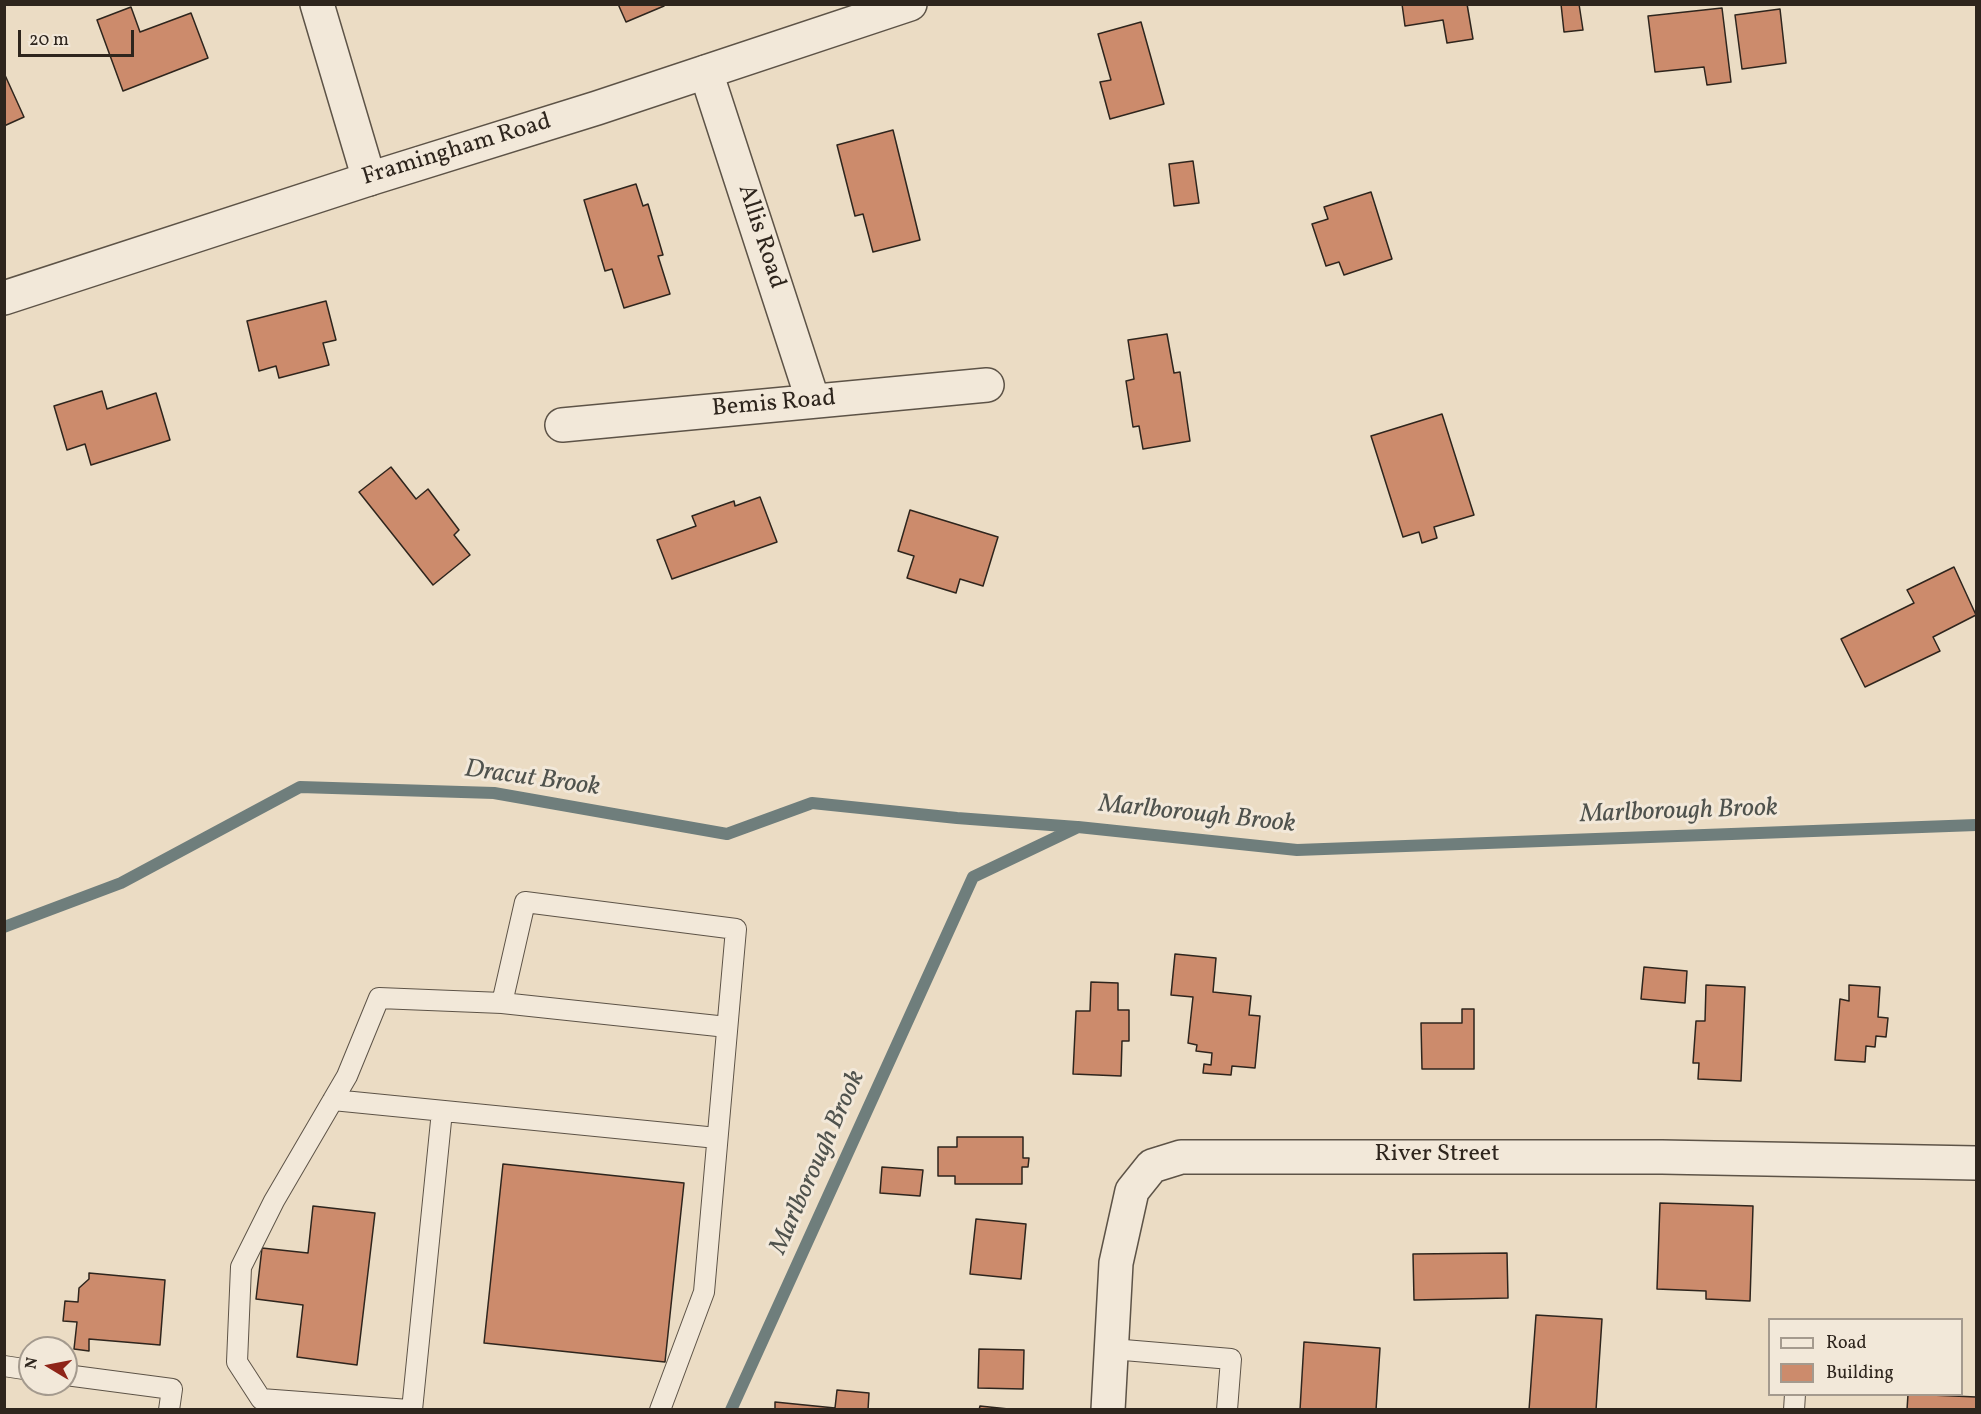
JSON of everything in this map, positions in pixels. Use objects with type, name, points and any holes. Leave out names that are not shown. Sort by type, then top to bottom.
[{"type":"street","points":[[317,4],[369,179]]},
{"type":"street","name":"Framingham Road","points":[[4,298],[16,291],[706,72],[910,4]]},
{"type":"street","name":"Allis Road","points":[[706,72],[813,401]]},
{"type":"street","name":"Bemis Road","points":[[562,425],[987,385]]},
{"type":"street","name":"River Street","points":[[1108,1410],[1116,1263],[1132,1191],[1152,1166],[1181,1157],[1662,1157],[1977,1163]]},
{"type":"lane","points":[[502,1003],[525,902],[736,929],[704,1292],[660,1410]]},
{"type":"lane","points":[[442,1111],[410,1410],[261,1399],[237,1362],[241,1267],[274,1201],[347,1076],[379,998],[502,1003],[727,1027]]},
{"type":"lane","points":[[333,1100],[717,1138]]},
{"type":"lane","points":[[1112,1349],[1231,1359],[1227,1410]]},
{"type":"lane","points":[[78,1377],[171,1389],[169,1410]]},
{"type":"building","points":[[618,4],[664,4],[664,6],[626,22]]},
{"type":"building","points":[[1402,4],[1467,4],[1473,39],[1447,43],[1443,20],[1405,26]]},
{"type":"building","points":[[1561,4],[1579,4],[1583,30],[1564,32]]},
{"type":"building","points":[[131,7],[140,32],[191,13],[208,58],[123,91],[97,20]]},
{"type":"building","points":[[1722,8],[1731,82],[1707,85],[1704,67],[1655,72],[1648,16]]},
{"type":"building","points":[[1780,9],[1786,63],[1742,69],[1735,15]]},
{"type":"building","points":[[1141,22],[1164,104],[1110,119],[1100,82],[1111,80],[1098,34]]},
{"type":"building","points":[[4,73],[24,117],[4,126]]},
{"type":"building","points":[[893,130],[920,240],[873,252],[863,214],[855,216],[837,145]]},
{"type":"building","points":[[1193,161],[1199,203],[1174,206],[1169,164]]},
{"type":"building","points":[[636,184],[643,206],[648,204],[663,255],[658,256],[670,294],[624,308],[612,269],[605,271],[584,200]]},
{"type":"building","points":[[1371,192],[1392,259],[1344,275],[1339,262],[1326,266],[1312,224],[1328,219],[1324,207]]},
{"type":"building","points":[[326,301],[336,340],[323,343],[329,365],[279,378],[276,366],[259,371],[247,321]]},
{"type":"building","points":[[1167,334],[1174,373],[1180,372],[1190,441],[1143,449],[1139,426],[1133,427],[1126,381],[1134,379],[1128,340]]},
{"type":"building","points":[[102,391],[107,409],[156,393],[170,440],[91,465],[85,444],[67,450],[54,406]]},
{"type":"building","points":[[1442,414],[1474,515],[1434,527],[1437,538],[1422,543],[1419,532],[1403,537],[1371,436]]},
{"type":"building","points":[[391,467],[416,499],[428,489],[459,530],[454,535],[470,555],[433,585],[359,492]]},
{"type":"building","points":[[760,497],[777,542],[672,579],[657,540],[696,526],[692,516],[734,501],[735,506]]},
{"type":"building","points":[[910,510],[998,537],[983,586],[960,579],[956,593],[907,578],[914,556],[898,551]]},
{"type":"building","points":[[1954,567],[1976,615],[1933,637],[1940,651],[1865,687],[1841,639],[1914,603],[1907,590]]},
{"type":"building","points":[[1175,954],[1216,958],[1213,992],[1251,996],[1249,1015],[1260,1016],[1255,1068],[1232,1066],[1231,1075],[1203,1073],[1204,1064],[1211,1065],[1212,1053],[1196,1051],[1197,1045],[1188,1043],[1193,997],[1171,995]]},
{"type":"building","points":[[1644,967],[1687,971],[1685,1003],[1641,999]]},
{"type":"building","points":[[1091,982],[1118,983],[1118,1010],[1129,1010],[1129,1041],[1122,1041],[1121,1076],[1073,1074],[1076,1011],[1090,1011]]},
{"type":"building","points":[[1706,985],[1745,987],[1741,1081],[1698,1079],[1699,1063],[1693,1063],[1696,1021],[1705,1021]]},
{"type":"building","points":[[1849,985],[1880,987],[1878,1017],[1888,1018],[1886,1037],[1876,1036],[1875,1047],[1866,1046],[1865,1062],[1835,1060],[1840,999],[1849,1001]]},
{"type":"building","points":[[1462,1009],[1474,1009],[1474,1069],[1422,1069],[1421,1023],[1462,1023]]},
{"type":"building","points":[[957,1137],[1023,1137],[1023,1158],[1029,1158],[1028,1167],[1022,1167],[1022,1184],[955,1184],[955,1176],[938,1176],[938,1147],[957,1147]]},
{"type":"building","points":[[503,1164],[684,1183],[665,1362],[484,1343]]},
{"type":"building","points":[[882,1167],[923,1170],[920,1196],[880,1193]]},
{"type":"building","points":[[1660,1203],[1753,1206],[1750,1301],[1706,1299],[1706,1291],[1657,1289]]},
{"type":"building","points":[[313,1206],[375,1213],[357,1365],[297,1357],[303,1305],[256,1299],[262,1248],[308,1253]]},
{"type":"building","points":[[976,1219],[1026,1224],[1021,1279],[970,1274]]},
{"type":"building","points":[[1507,1253],[1508,1298],[1414,1300],[1413,1254]]},
{"type":"building","points":[[89,1273],[165,1280],[160,1345],[89,1339],[89,1351],[78,1350],[78,1336],[75,1336],[77,1322],[63,1321],[65,1301],[78,1302],[79,1288],[89,1279]]},
{"type":"building","points":[[1536,1315],[1602,1319],[1596,1410],[1529,1410]]},
{"type":"building","points":[[1304,1342],[1380,1348],[1376,1410],[1300,1410]]},
{"type":"building","points":[[979,1349],[1024,1350],[1023,1389],[978,1388]]},
{"type":"building","points":[[837,1390],[869,1393],[868,1410],[775,1410],[775,1402],[835,1408]]},
{"type":"building","points":[[1908,1396],[1976,1397],[1976,1410],[1907,1410]]},
{"type":"building","points":[[980,1406],[1018,1410],[979,1410]]},
{"type":"waterway","name":"Dracut Brook","points":[[4,927],[121,883],[300,787],[494,793],[727,834],[812,803],[957,818],[1077,827]]},
{"type":"waterway","name":"Marlborough Brook","points":[[731,1410],[973,877],[1078,827],[1297,850],[1976,825]]}]
